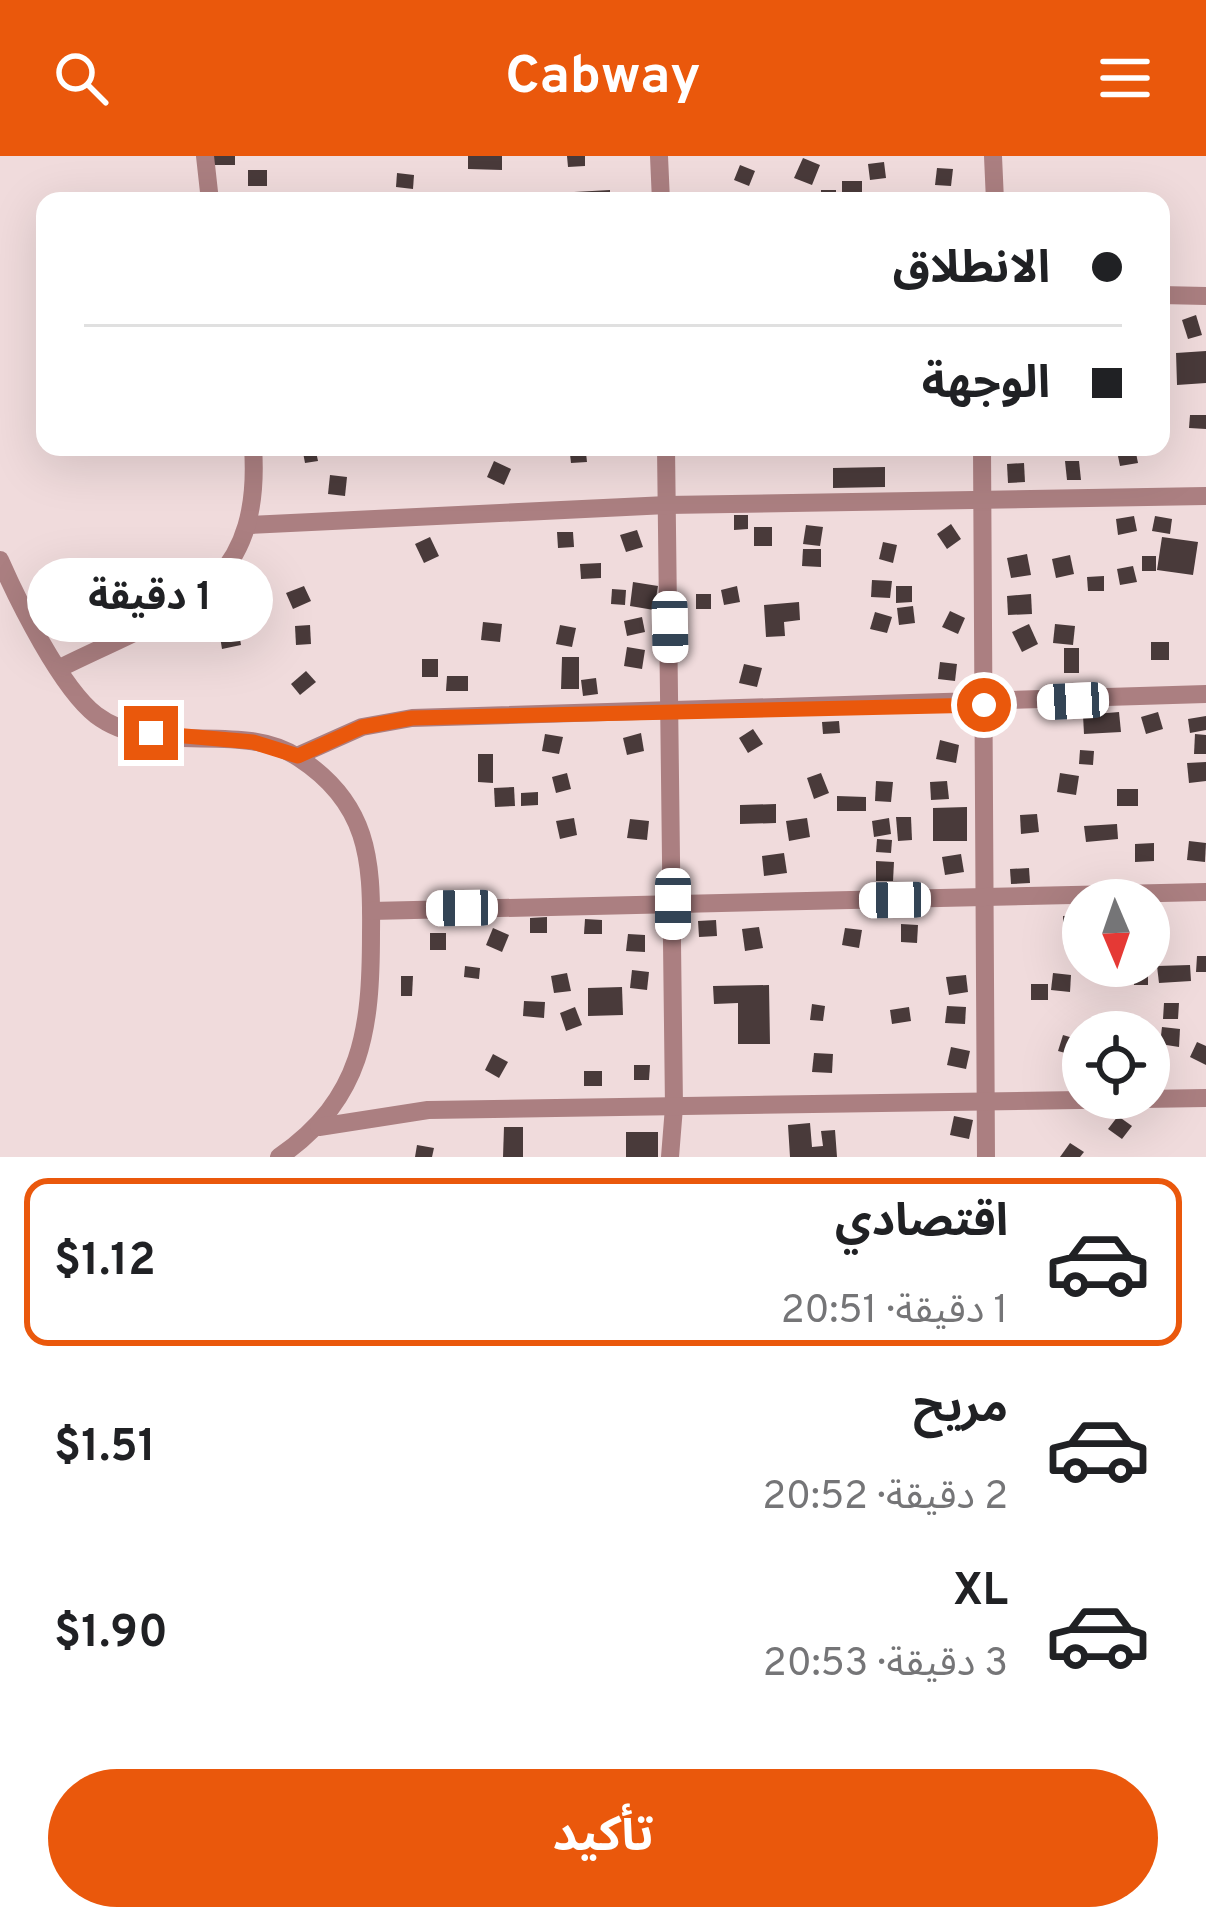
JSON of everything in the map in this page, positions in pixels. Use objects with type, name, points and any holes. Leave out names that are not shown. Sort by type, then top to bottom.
[{"type":"street","points":[[206,156],[209,192]]},
{"type":"street","points":[[659,156],[661,192]]},
{"type":"street","points":[[994,156],[995,192]]},
{"type":"street","points":[[1170,295],[1206,296]]},
{"type":"street","points":[[60,668],[153,622],[225,576],[250,525],[256,499],[254,456]]},
{"type":"street","points":[[666,456],[673,904],[670,1157]]},
{"type":"street","points":[[982,456],[986,1157]]},
{"type":"street","points":[[250,525],[668,506],[1206,496]]},
{"type":"street","points":[[0,560],[60,668],[94,714],[120,727],[181,740],[253,742],[298,756],[357,819],[370,850],[364,1045],[319,1127],[279,1157]]},
{"type":"street","points":[[298,756],[362,727],[412,718],[984,705],[1206,694]]},
{"type":"street","points":[[371,911],[1206,892]]},
{"type":"street","points":[[319,1127],[428,1110],[1206,1098]]},
{"type":"building","points":[[204,156],[235,156],[235,165],[204,165]]},
{"type":"building","points":[[468,156],[502,156],[502,170],[468,169]]},
{"type":"building","points":[[567,156],[585,156],[585,166],[568,167]]},
{"type":"building","points":[[803,158],[820,165],[812,185],[794,178]]},
{"type":"building","points":[[884,162],[886,178],[870,180],[868,164]]},
{"type":"building","points":[[740,165],[755,171],[749,186],[734,180]]},
{"type":"building","points":[[937,168],[953,169],[951,186],[935,185]]},
{"type":"building","points":[[248,170],[267,170],[267,186],[248,186]]},
{"type":"building","points":[[397,173],[414,175],[413,189],[396,187]]},
{"type":"building","points":[[842,181],[862,181],[862,192],[842,192]]},
{"type":"building","points":[[1196,315],[1202,335],[1188,339],[1182,320]]},
{"type":"building","points":[[1206,351],[1206,383],[1177,385],[1176,353]]},
{"type":"building","points":[[1190,415],[1206,415],[1206,429],[1189,428]]},
{"type":"building","points":[[570,456],[586,456],[587,462],[571,463]]},
{"type":"building","points":[[1118,456],[1137,456],[1138,463],[1120,466]]},
{"type":"building","points":[[494,461],[511,469],[504,485],[487,477]]},
{"type":"building","points":[[1065,461],[1079,461],[1081,480],[1067,480]]},
{"type":"building","points":[[1024,463],[1025,482],[1008,483],[1007,464]]},
{"type":"building","points":[[885,467],[885,487],[833,488],[833,468]]},
{"type":"building","points":[[330,475],[347,477],[345,496],[328,494]]},
{"type":"building","points":[[734,515],[748,515],[748,529],[734,530]]},
{"type":"building","points":[[1134,516],[1137,531],[1118,535],[1116,519]]},
{"type":"building","points":[[1155,516],[1172,519],[1170,534],[1152,531]]},
{"type":"building","points":[[951,524],[961,539],[947,549],[937,534]]},
{"type":"building","points":[[806,525],[823,527],[820,546],[803,544]]},
{"type":"building","points":[[754,527],[772,527],[772,546],[754,546]]},
{"type":"building","points":[[637,530],[643,547],[626,552],[620,535]]},
{"type":"building","points":[[557,532],[573,532],[574,547],[558,548]]},
{"type":"building","points":[[430,537],[439,556],[424,563],[415,544]]},
{"type":"building","points":[[1162,537],[1198,542],[1193,575],[1157,570]]},
{"type":"building","points":[[883,542],[897,545],[893,563],[879,559]]},
{"type":"building","points":[[803,549],[821,549],[821,567],[802,566]]},
{"type":"building","points":[[1027,554],[1031,575],[1011,578],[1007,558]]},
{"type":"building","points":[[1070,555],[1074,574],[1056,578],[1052,559]]},
{"type":"building","points":[[1142,556],[1156,556],[1156,571],[1142,571]]},
{"type":"building","points":[[601,563],[601,578],[581,579],[580,564]]},
{"type":"building","points":[[1133,566],[1137,582],[1120,585],[1117,569]]},
{"type":"building","points":[[1104,576],[1104,591],[1088,591],[1087,577]]},
{"type":"building","points":[[872,580],[892,581],[890,598],[871,597]]},
{"type":"building","points":[[633,582],[658,586],[654,610],[630,606]]},
{"type":"building","points":[[304,586],[311,601],[293,609],[286,593]]},
{"type":"building","points":[[737,586],[740,602],[724,605],[721,590]]},
{"type":"building","points":[[896,586],[912,586],[912,602],[896,603]]},
{"type":"building","points":[[263,589],[269,607],[252,614],[246,596]]},
{"type":"building","points":[[612,589],[626,590],[625,605],[611,604]]},
{"type":"building","points":[[696,594],[711,594],[711,609],[696,609]]},
{"type":"building","points":[[1031,594],[1032,614],[1008,615],[1007,596]]},
{"type":"building","points":[[799,602],[800,620],[784,622],[785,636],[766,637],[764,605]]},
{"type":"building","points":[[913,606],[915,623],[899,625],[897,608]]},
{"type":"building","points":[[950,611],[965,618],[958,634],[942,627]]},
{"type":"building","points":[[875,612],[892,617],[887,633],[870,629]]},
{"type":"building","points":[[642,617],[645,632],[627,636],[624,621]]},
{"type":"building","points":[[483,622],[502,624],[500,642],[481,640]]},
{"type":"building","points":[[1029,624],[1038,644],[1022,652],[1012,632]]},
{"type":"building","points":[[1055,624],[1075,626],[1073,645],[1053,643]]},
{"type":"building","points":[[310,625],[311,644],[296,645],[295,626]]},
{"type":"building","points":[[560,625],[576,628],[572,647],[556,644]]},
{"type":"building","points":[[238,627],[241,645],[222,649],[219,630]]},
{"type":"building","points":[[1151,642],[1169,642],[1169,660],[1151,660]]},
{"type":"building","points":[[627,647],[645,650],[642,669],[624,666]]},
{"type":"building","points":[[1064,648],[1079,648],[1079,673],[1064,673]]},
{"type":"building","points":[[562,657],[579,657],[579,689],[561,689]]},
{"type":"building","points":[[422,659],[438,659],[438,677],[422,677]]},
{"type":"building","points":[[940,662],[957,664],[955,681],[938,679]]},
{"type":"building","points":[[744,664],[762,668],[757,687],[739,683]]},
{"type":"building","points":[[306,671],[316,682],[300,695],[291,684]]},
{"type":"building","points":[[447,676],[468,676],[468,691],[446,691]]},
{"type":"building","points":[[596,678],[598,694],[583,696],[581,680]]},
{"type":"building","points":[[1119,712],[1121,732],[1084,734],[1083,715]]},
{"type":"building","points":[[1158,712],[1163,729],[1146,734],[1141,717]]},
{"type":"building","points":[[1206,716],[1206,730],[1190,733],[1188,719]]},
{"type":"building","points":[[839,721],[840,733],[823,734],[822,722]]},
{"type":"building","points":[[753,729],[763,744],[748,753],[739,738]]},
{"type":"building","points":[[641,733],[644,751],[627,755],[623,738]]},
{"type":"building","points":[[545,734],[563,737],[559,754],[542,751]]},
{"type":"building","points":[[1195,734],[1206,735],[1206,754],[1194,754]]},
{"type":"building","points":[[940,740],[959,745],[956,763],[936,759]]},
{"type":"building","points":[[1080,750],[1094,751],[1093,765],[1079,764]]},
{"type":"building","points":[[478,754],[493,754],[493,783],[478,782]]},
{"type":"building","points":[[1206,762],[1206,781],[1189,783],[1187,763]]},
{"type":"building","points":[[567,773],[571,789],[556,793],[552,777]]},
{"type":"building","points":[[821,773],[829,793],[814,799],[807,778]]},
{"type":"building","points":[[1060,773],[1079,776],[1076,795],[1057,792]]},
{"type":"building","points":[[876,781],[893,782],[891,802],[875,801]]},
{"type":"building","points":[[947,781],[949,799],[931,800],[930,782]]},
{"type":"building","points":[[514,787],[515,806],[495,807],[494,788]]},
{"type":"building","points":[[1117,789],[1138,789],[1138,806],[1117,806]]},
{"type":"building","points":[[538,792],[538,805],[521,806],[521,793]]},
{"type":"building","points":[[837,796],[866,797],[866,811],[837,811]]},
{"type":"building","points":[[776,804],[776,823],[740,824],[740,805]]},
{"type":"building","points":[[967,807],[967,841],[933,841],[933,808]]},
{"type":"building","points":[[1037,814],[1039,832],[1021,834],[1020,815]]},
{"type":"building","points":[[896,817],[911,817],[912,840],[898,841]]},
{"type":"building","points":[[574,818],[577,835],[560,839],[556,821]]},
{"type":"building","points":[[807,818],[810,837],[789,841],[786,821]]},
{"type":"building","points":[[889,818],[891,834],[874,837],[872,821]]},
{"type":"building","points":[[630,819],[649,821],[647,840],[627,838]]},
{"type":"building","points":[[1117,824],[1118,839],[1086,842],[1084,826]]},
{"type":"building","points":[[877,839],[892,840],[891,853],[876,852]]},
{"type":"building","points":[[1189,841],[1206,843],[1205,862],[1187,860]]},
{"type":"building","points":[[1154,843],[1154,861],[1135,862],[1135,844]]},
{"type":"building","points":[[784,853],[787,873],[764,876],[762,856]]},
{"type":"building","points":[[961,854],[964,872],[945,875],[942,857]]},
{"type":"building","points":[[876,861],[894,862],[893,881],[876,881]]},
{"type":"building","points":[[1029,868],[1030,883],[1011,884],[1010,869]]},
{"type":"building","points":[[547,917],[547,933],[530,933],[530,918]]},
{"type":"building","points":[[585,919],[602,920],[602,934],[584,934]]},
{"type":"building","points":[[716,920],[717,936],[699,937],[698,921]]},
{"type":"building","points":[[901,924],[918,925],[917,943],[901,942]]},
{"type":"building","points":[[759,927],[763,948],[745,951],[742,929]]},
{"type":"building","points":[[493,928],[509,935],[502,952],[486,945]]},
{"type":"building","points":[[845,928],[862,930],[859,948],[842,945]]},
{"type":"building","points":[[430,933],[446,933],[446,950],[430,950]]},
{"type":"building","points":[[628,934],[645,935],[645,952],[626,951]]},
{"type":"building","points":[[1197,956],[1206,956],[1206,972],[1196,972]]},
{"type":"building","points":[[1190,965],[1191,981],[1170,982],[1170,966]]},
{"type":"building","points":[[465,966],[480,968],[479,979],[464,977]]},
{"type":"building","points":[[632,970],[649,972],[647,990],[630,988]]},
{"type":"building","points":[[567,973],[571,991],[554,993],[551,976]]},
{"type":"building","points":[[1053,973],[1062,974],[1062,987],[1070,987],[1070,992],[1051,990]]},
{"type":"building","points":[[966,975],[968,992],[949,995],[946,977]]},
{"type":"building","points":[[401,976],[413,976],[412,996],[401,996]]},
{"type":"building","points":[[1031,984],[1048,984],[1048,1000],[1031,1000]]},
{"type":"building","points":[[769,985],[770,1044],[738,1044],[738,1003],[714,1004],[713,986]]},
{"type":"building","points":[[622,987],[623,1015],[588,1016],[588,988]]},
{"type":"building","points":[[524,1001],[545,1002],[544,1018],[523,1016]]},
{"type":"building","points":[[1164,1003],[1179,1003],[1178,1019],[1170,1019],[1170,1011],[1164,1011]]},
{"type":"building","points":[[812,1004],[825,1006],[823,1021],[810,1020]]},
{"type":"building","points":[[947,1006],[966,1007],[965,1024],[945,1023]]},
{"type":"building","points":[[575,1007],[582,1025],[566,1031],[560,1013]]},
{"type":"building","points":[[909,1007],[911,1021],[892,1024],[890,1010]]},
{"type":"building","points":[[1170,1028],[1180,1029],[1179,1047],[1170,1046]]},
{"type":"building","points":[[1197,1042],[1206,1046],[1206,1065],[1190,1057]]},
{"type":"building","points":[[951,1047],[970,1051],[966,1069],[947,1065]]},
{"type":"building","points":[[814,1053],[833,1054],[832,1073],[812,1072]]},
{"type":"building","points":[[493,1054],[508,1062],[499,1078],[485,1070]]},
{"type":"building","points":[[634,1065],[650,1065],[649,1080],[634,1080]]},
{"type":"building","points":[[584,1071],[602,1071],[602,1086],[584,1086]]},
{"type":"building","points":[[954,1116],[973,1120],[969,1139],[950,1135]]},
{"type":"building","points":[[1116,1119],[1132,1126],[1122,1139],[1108,1129]]},
{"type":"building","points":[[810,1123],[812,1147],[823,1146],[821,1131],[835,1130],[837,1157],[790,1157],[788,1125]]},
{"type":"building","points":[[504,1127],[523,1127],[523,1157],[503,1157]]},
{"type":"building","points":[[626,1132],[658,1132],[658,1157],[626,1157]]},
{"type":"building","points":[[1070,1143],[1084,1152],[1080,1157],[1060,1157]]},
{"type":"building","points":[[417,1145],[434,1148],[432,1157],[415,1157]]},
{"type":"route","points":[[151,733],[181,740],[253,742],[298,756],[362,727],[412,718],[984,705]]}]
